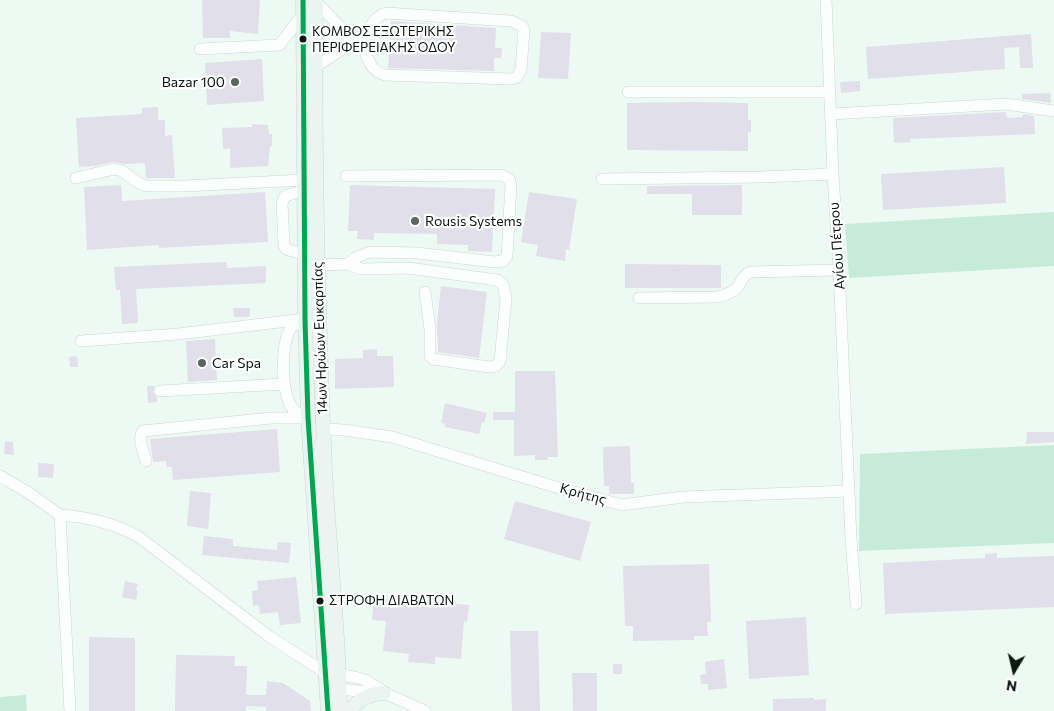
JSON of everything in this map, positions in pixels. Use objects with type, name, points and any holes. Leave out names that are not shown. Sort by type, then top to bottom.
[{"type":"main road","name":"14ων Ηρώων Ευκαρπίας","points":[[312,1],[302,16],[305,319],[308,418],[333,681]]},
{"type":"main road","name":"14ων Ηρώων Ευκαρπίας","points":[[312,1],[318,265],[333,681]]},
{"type":"main road","points":[[328,711],[333,681]]},
{"type":"main road","points":[[333,681],[340,711]]},
{"type":"main road","points":[[350,711],[359,701],[367,697],[374,694],[386,694]]},
{"type":"street","name":"Αγίου Πέτρου","points":[[826,0],[830,114],[856,604]]},
{"type":"street","points":[[312,1],[346,34],[348,41],[346,47],[315,67]]},
{"type":"street","points":[[386,13],[511,21],[518,22],[524,30],[522,70],[517,78],[512,79],[385,75],[374,70],[371,66],[362,42],[376,18],[386,13]]},
{"type":"street","points":[[200,48],[279,45],[302,16]]},
{"type":"street","points":[[348,41],[362,42]]},
{"type":"street","points":[[628,92],[829,92]]},
{"type":"street","points":[[830,114],[1006,104],[1054,111]]},
{"type":"street","points":[[76,178],[114,169],[122,171],[146,186],[304,185]]},
{"type":"street","points":[[602,179],[833,174]]},
{"type":"street","points":[[346,176],[502,175],[509,179],[511,185],[507,256],[503,261],[495,262],[416,253],[370,252],[355,258],[348,264]]},
{"type":"street","points":[[304,185],[285,196],[282,203],[284,245],[286,249],[305,255]]},
{"type":"street","points":[[318,265],[348,264],[361,269],[408,268],[497,280],[503,285],[506,298],[500,361],[496,366],[489,367],[433,359],[430,356],[430,329],[425,292]]},
{"type":"street","points":[[639,298],[718,297],[729,294],[737,288],[743,276],[750,272],[839,270]]},
{"type":"street","points":[[80,341],[178,334],[305,319]]},
{"type":"street","points":[[305,319],[293,325],[289,331],[285,351],[284,384],[292,408],[308,418]]},
{"type":"street","points":[[160,391],[284,384]]},
{"type":"street","points":[[146,461],[140,438],[140,434],[143,431],[271,418],[308,418]]},
{"type":"street","name":"Κρήτης","points":[[324,429],[392,437],[552,486],[622,505],[682,497],[849,491]]},
{"type":"street","points":[[0,476],[29,492],[60,515],[104,522],[124,528],[139,537],[270,637],[333,681],[386,694],[426,711]]},
{"type":"street","points":[[60,515],[70,711]]},
{"type":"green space","points":[[1054,212],[1054,266],[849,278],[845,224]]},
{"type":"green space","points":[[1054,445],[1054,543],[859,551],[860,454]]},
{"type":"green space","points":[[26,695],[27,711],[0,711],[0,697]]},
{"type":"building","points":[[202,0],[260,0],[258,34],[230,31],[230,38],[203,38]]},
{"type":"building","points":[[391,21],[496,28],[495,48],[502,48],[501,58],[494,58],[494,71],[388,68]]},
{"type":"building","points":[[541,32],[571,33],[568,79],[538,78]]},
{"type":"building","points":[[1031,34],[1033,68],[1020,68],[1019,47],[1004,48],[1005,69],[868,79],[866,47]]},
{"type":"building","name":"Bazar 100","points":[[262,59],[264,101],[207,105],[205,63]]},
{"type":"building","points":[[860,81],[860,91],[841,93],[840,82]]},
{"type":"building","points":[[1050,93],[1051,103],[1022,99],[1022,94]]},
{"type":"building","points":[[627,103],[748,103],[748,120],[751,120],[751,132],[748,132],[748,151],[627,150]]},
{"type":"building","points":[[158,107],[158,120],[165,120],[165,136],[172,135],[175,178],[146,178],[145,163],[125,164],[113,162],[79,167],[76,118],[142,114],[142,108]]},
{"type":"building","points":[[1006,112],[1007,118],[1023,117],[1023,114],[1034,116],[1035,134],[910,139],[911,142],[894,143],[893,118]]},
{"type":"building","points":[[252,124],[268,125],[269,134],[272,134],[268,166],[230,168],[230,148],[223,149],[222,128],[252,127]]},
{"type":"building","points":[[1004,167],[1006,203],[883,210],[881,174]]},
{"type":"building","points":[[121,185],[122,201],[265,192],[268,242],[159,248],[159,245],[87,250],[84,187]]},
{"type":"building","points":[[350,185],[495,189],[492,252],[468,251],[468,245],[437,244],[437,234],[374,233],[374,240],[357,239],[358,231],[348,231]]},
{"type":"building","points":[[742,185],[742,215],[692,215],[692,194],[647,194],[647,186]]},
{"type":"building","points":[[529,192],[577,199],[569,250],[566,249],[565,261],[536,256],[538,245],[521,242]]},
{"type":"building","points":[[226,262],[227,268],[266,266],[266,283],[136,289],[138,323],[122,324],[120,290],[116,290],[114,267]]},
{"type":"building","points":[[625,264],[721,265],[721,288],[625,288]]},
{"type":"building","points":[[441,286],[487,292],[479,358],[438,352],[437,323]]},
{"type":"building","points":[[233,308],[250,308],[250,317],[234,317]]},
{"type":"building","name":"Car Spa","points":[[215,339],[217,380],[188,382],[186,341]]},
{"type":"building","points":[[377,349],[377,356],[393,356],[394,387],[335,389],[335,359],[363,358],[363,350]]},
{"type":"building","points":[[77,356],[78,367],[70,367],[69,357]]},
{"type":"building","points":[[515,371],[555,371],[558,457],[547,457],[548,460],[535,460],[535,455],[514,456],[514,420],[493,420],[493,412],[515,412]]},
{"type":"building","points":[[147,386],[155,386],[153,392],[157,402],[148,403]]},
{"type":"building","points":[[445,403],[487,413],[479,434],[445,427],[445,424],[441,423]]},
{"type":"building","points":[[277,429],[280,472],[173,480],[172,467],[167,467],[166,461],[153,462],[150,439]]},
{"type":"building","points":[[1027,432],[1054,432],[1054,442],[1026,444]]},
{"type":"building","points":[[5,441],[13,442],[14,455],[4,454]]},
{"type":"building","points":[[630,446],[631,483],[634,483],[634,494],[609,494],[609,486],[604,486],[603,447]]},
{"type":"building","points":[[38,463],[54,464],[53,478],[38,477]]},
{"type":"building","points":[[190,491],[211,493],[208,529],[187,526]]},
{"type":"building","points":[[515,501],[591,522],[580,561],[504,539]]},
{"type":"building","points":[[204,536],[233,539],[233,546],[277,550],[278,542],[291,543],[289,563],[202,555]]},
{"type":"building","points":[[997,553],[997,558],[1054,556],[1054,607],[885,614],[883,563],[985,558],[985,554]]},
{"type":"building","points":[[709,564],[711,622],[707,622],[708,636],[694,636],[694,640],[633,641],[633,626],[625,626],[623,566]]},
{"type":"building","points":[[296,577],[301,623],[280,625],[278,612],[260,614],[259,605],[253,606],[252,591],[258,590],[257,581]]},
{"type":"building","points":[[125,581],[138,584],[136,600],[122,597]]},
{"type":"building","points":[[374,597],[469,605],[467,622],[464,621],[461,659],[435,657],[435,664],[408,662],[409,654],[383,651],[386,621],[372,620]]},
{"type":"building","points":[[806,617],[809,675],[749,679],[746,621]]},
{"type":"building","points":[[510,631],[538,631],[540,711],[512,711]]},
{"type":"building","points":[[89,637],[135,638],[135,711],[89,711]]},
{"type":"building","points":[[176,655],[235,656],[234,666],[247,666],[246,695],[266,695],[267,681],[283,683],[310,701],[311,711],[266,711],[266,707],[246,706],[246,711],[175,711]]},
{"type":"building","points":[[724,659],[727,688],[708,690],[708,684],[701,684],[700,675],[706,674],[705,662]]},
{"type":"building","points":[[613,664],[622,664],[622,674],[613,674]]},
{"type":"building","points":[[572,673],[597,673],[597,711],[573,711]]},
{"type":"building","points":[[814,698],[814,700],[826,699],[826,711],[773,711],[773,699]]},
{"type":"transit line","points":[[303,0],[305,319],[308,418],[328,711]]},
{"type":"place","name":"ΚΟΜΒΟΣ ΕΞΩΤΕΡΙΚΗΣ ΠΕΡΙΦΕΡΕΙΑΚΗΣ ΟΔΟΥ","points":[[303,39]]},
{"type":"place","name":"Bazar 100","points":[[235,82]]},
{"type":"place","name":"Rousis Systems","points":[[415,221]]},
{"type":"place","name":"Car Spa","points":[[202,363]]},
{"type":"place","name":"ΣΤΡΟΦΗ ΔΙΑΒΑΤΩΝ","points":[[320,601]]}]
